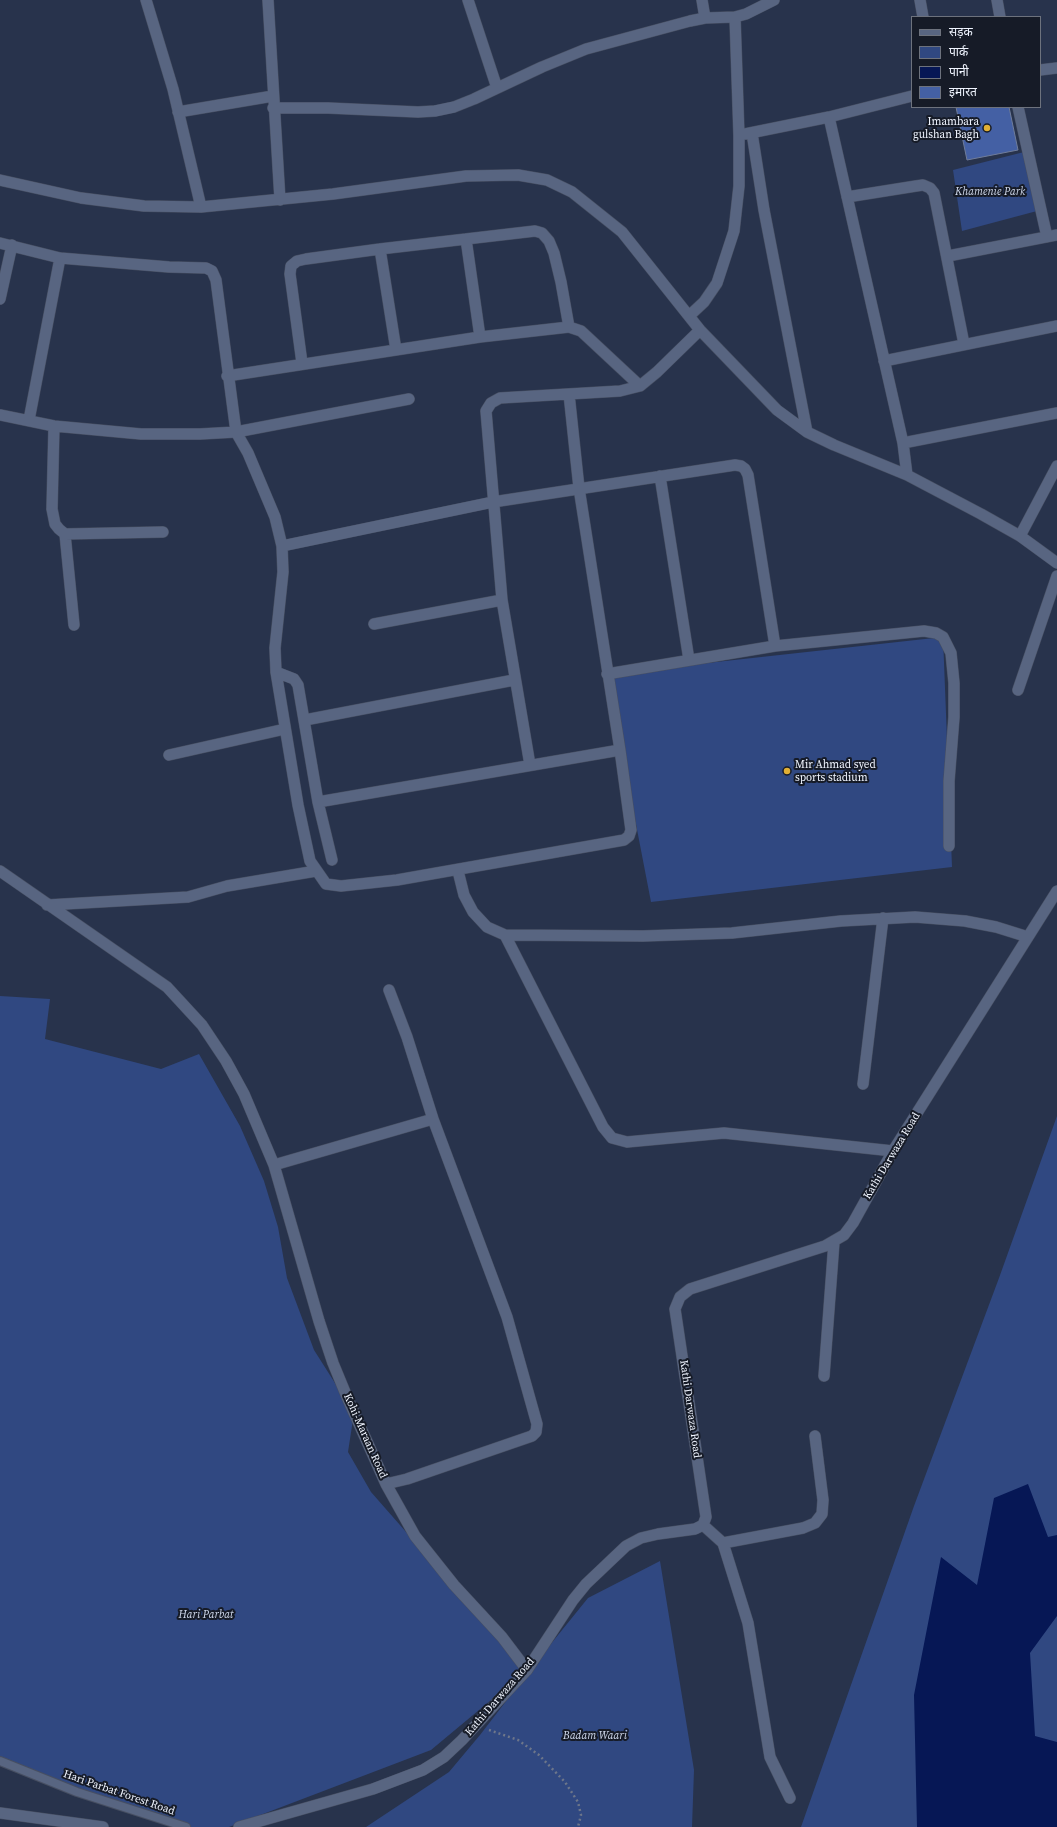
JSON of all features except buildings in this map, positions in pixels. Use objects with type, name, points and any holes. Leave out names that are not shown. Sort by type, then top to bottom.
[{"type":"street","points":[[146,0],[178,112],[201,207]]},
{"type":"street","points":[[268,0],[273,108],[280,200]]},
{"type":"street","points":[[468,0],[497,88]]},
{"type":"street","points":[[702,0],[705,18]]},
{"type":"street","points":[[273,108],[328,108],[418,112],[435,111],[454,107],[586,49],[705,18],[735,17],[757,10],[774,0]]},
{"type":"street","points":[[920,0],[923,16]]},
{"type":"street","points":[[997,0],[1000,16]]},
{"type":"street","points":[[689,316],[704,302],[717,283],[734,231],[738,186],[739,136],[735,17]]},
{"type":"street","points":[[1041,70],[1057,68]]},
{"type":"street","points":[[178,112],[273,96]]},
{"type":"street","points":[[739,136],[829,117],[911,96]]},
{"type":"street","points":[[948,256],[1052,236],[1018,108]]},
{"type":"street","points":[[829,117],[903,444],[907,475]]},
{"type":"street","points":[[752,133],[764,210],[807,432]]},
{"type":"street","points":[[0,180],[81,198],[144,206],[201,207],[280,200],[466,176],[518,175],[547,180],[572,192],[622,232],[700,330],[777,410],[807,432],[834,445],[907,475],[1020,536],[1057,563]]},
{"type":"street","points":[[847,197],[923,185],[930,188],[934,193],[948,256],[964,344]]},
{"type":"street","points":[[302,363],[290,274],[291,266],[306,259],[380,249],[535,231],[542,233],[549,241],[554,253],[569,327]]},
{"type":"street","points":[[466,239],[480,337]]},
{"type":"street","points":[[0,243],[60,258],[169,267],[206,268],[212,271],[216,280],[227,376],[236,432],[248,453],[267,497],[275,517],[282,546],[283,572],[275,648],[276,672],[285,729],[310,861],[326,884],[341,886],[458,871],[624,840],[629,836],[631,830],[620,750],[578,488],[569,394]]},
{"type":"street","points":[[0,299],[12,245]]},
{"type":"street","points":[[380,249],[396,350]]},
{"type":"street","points":[[29,420],[60,258]]},
{"type":"street","points":[[884,361],[1057,326]]},
{"type":"street","points":[[227,376],[302,363],[480,337],[569,327],[580,331],[640,386]]},
{"type":"street","points":[[530,765],[514,680],[502,600],[486,411],[491,403],[500,398],[513,396],[620,391],[640,386],[657,372],[700,330]]},
{"type":"street","points":[[0,416],[29,420],[54,426],[141,434],[200,434],[236,432],[409,398]]},
{"type":"street","points":[[903,444],[1057,413]]},
{"type":"street","points":[[54,426],[52,509],[55,524],[65,534],[74,625]]},
{"type":"street","points":[[282,546],[493,502],[735,465],[741,466],[745,469],[748,475],[775,646]]},
{"type":"street","points":[[1020,536],[1055,478],[1057,466]]},
{"type":"street","points":[[660,476],[690,660]]},
{"type":"street","points":[[65,534],[163,532]]},
{"type":"street","points":[[1018,690],[1057,576]]},
{"type":"street","points":[[374,624],[502,600]]},
{"type":"street","points":[[608,674],[775,646],[924,630],[936,633],[943,638],[951,654],[954,683],[954,717],[949,781],[949,846]]},
{"type":"street","points":[[276,672],[296,681],[305,720],[318,802],[332,860]]},
{"type":"street","points":[[305,720],[514,680]]},
{"type":"street","points":[[169,755],[285,729]]},
{"type":"street","points":[[318,802],[620,750]]},
{"type":"street","name":"Kohi-Maraan Road","points":[[0,871],[167,987],[202,1025],[226,1061],[244,1094],[274,1165],[319,1321],[350,1403],[386,1484],[415,1536],[454,1585],[502,1637],[527,1670]]},
{"type":"street","points":[[47,904],[188,897],[227,886],[316,871]]},
{"type":"street","points":[[458,871],[464,895],[474,912],[488,927],[505,935],[643,936],[724,933],[883,918],[914,917],[965,921],[996,927],[1028,937]]},
{"type":"street","name":"Kathi Darwaza Road","points":[[238,1827],[373,1789],[423,1770],[444,1757],[527,1670],[573,1600],[586,1584],[626,1546],[641,1538],[695,1529],[703,1526],[706,1517],[675,1309],[680,1298],[690,1289],[834,1242],[844,1235],[853,1224],[893,1151],[1057,891]]},
{"type":"street","points":[[863,1084],[883,918]]},
{"type":"street","points":[[505,935],[603,1127],[612,1138],[627,1142],[724,1133],[893,1151]]},
{"type":"street","points":[[386,1484],[407,1479],[532,1436],[536,1432],[537,1424],[507,1317],[433,1119],[389,990]]},
{"type":"street","points":[[274,1165],[433,1119]]},
{"type":"street","points":[[824,1376],[834,1242]]},
{"type":"street","points":[[723,1543],[803,1528],[815,1522],[822,1514],[823,1500],[815,1436]]},
{"type":"street","points":[[703,1526],[723,1543],[748,1623],[770,1757],[790,1798]]},
{"type":"street","points":[[0,1813],[103,1827]]},
{"type":"lane","name":"Hari Parbat Forest Road","points":[[0,1762],[77,1792],[186,1827]]},
{"type":"path","points":[[475,1726],[518,1740],[539,1755],[565,1782],[578,1802],[581,1815],[578,1827]]},
{"type":"green space","name":"Khamenie Park","points":[[1024,152],[1037,211],[962,231],[953,170]]},
{"type":"green space","name":"Mir Ahmad syed sports stadium","points":[[943,637],[952,867],[651,902],[607,674]]},
{"type":"green space","name":"Hari Parbat","points":[[0,996],[50,999],[45,1039],[161,1069],[199,1054],[240,1126],[264,1181],[278,1227],[287,1278],[314,1350],[354,1413],[348,1452],[371,1492],[527,1670],[431,1750],[229,1827],[172,1827],[0,1762]]},
{"type":"green space","points":[[1057,1116],[1057,1827],[801,1827],[914,1506],[999,1278]]},
{"type":"green space","name":"Badam Waari","points":[[660,1561],[694,1770],[692,1827],[366,1827],[449,1772],[588,1598]]},
{"type":"water","points":[[1028,1484],[1048,1537],[1057,1535],[1057,1616],[1030,1653],[1035,1736],[1057,1742],[1057,1827],[917,1827],[914,1695],[941,1557],[977,1585],[994,1498]]},
{"type":"place","name":"Imambara gulshan Bagh","points":[[987,128]]},
{"type":"place","name":"Mir Ahmad syed sports stadium","points":[[787,771]]}]
